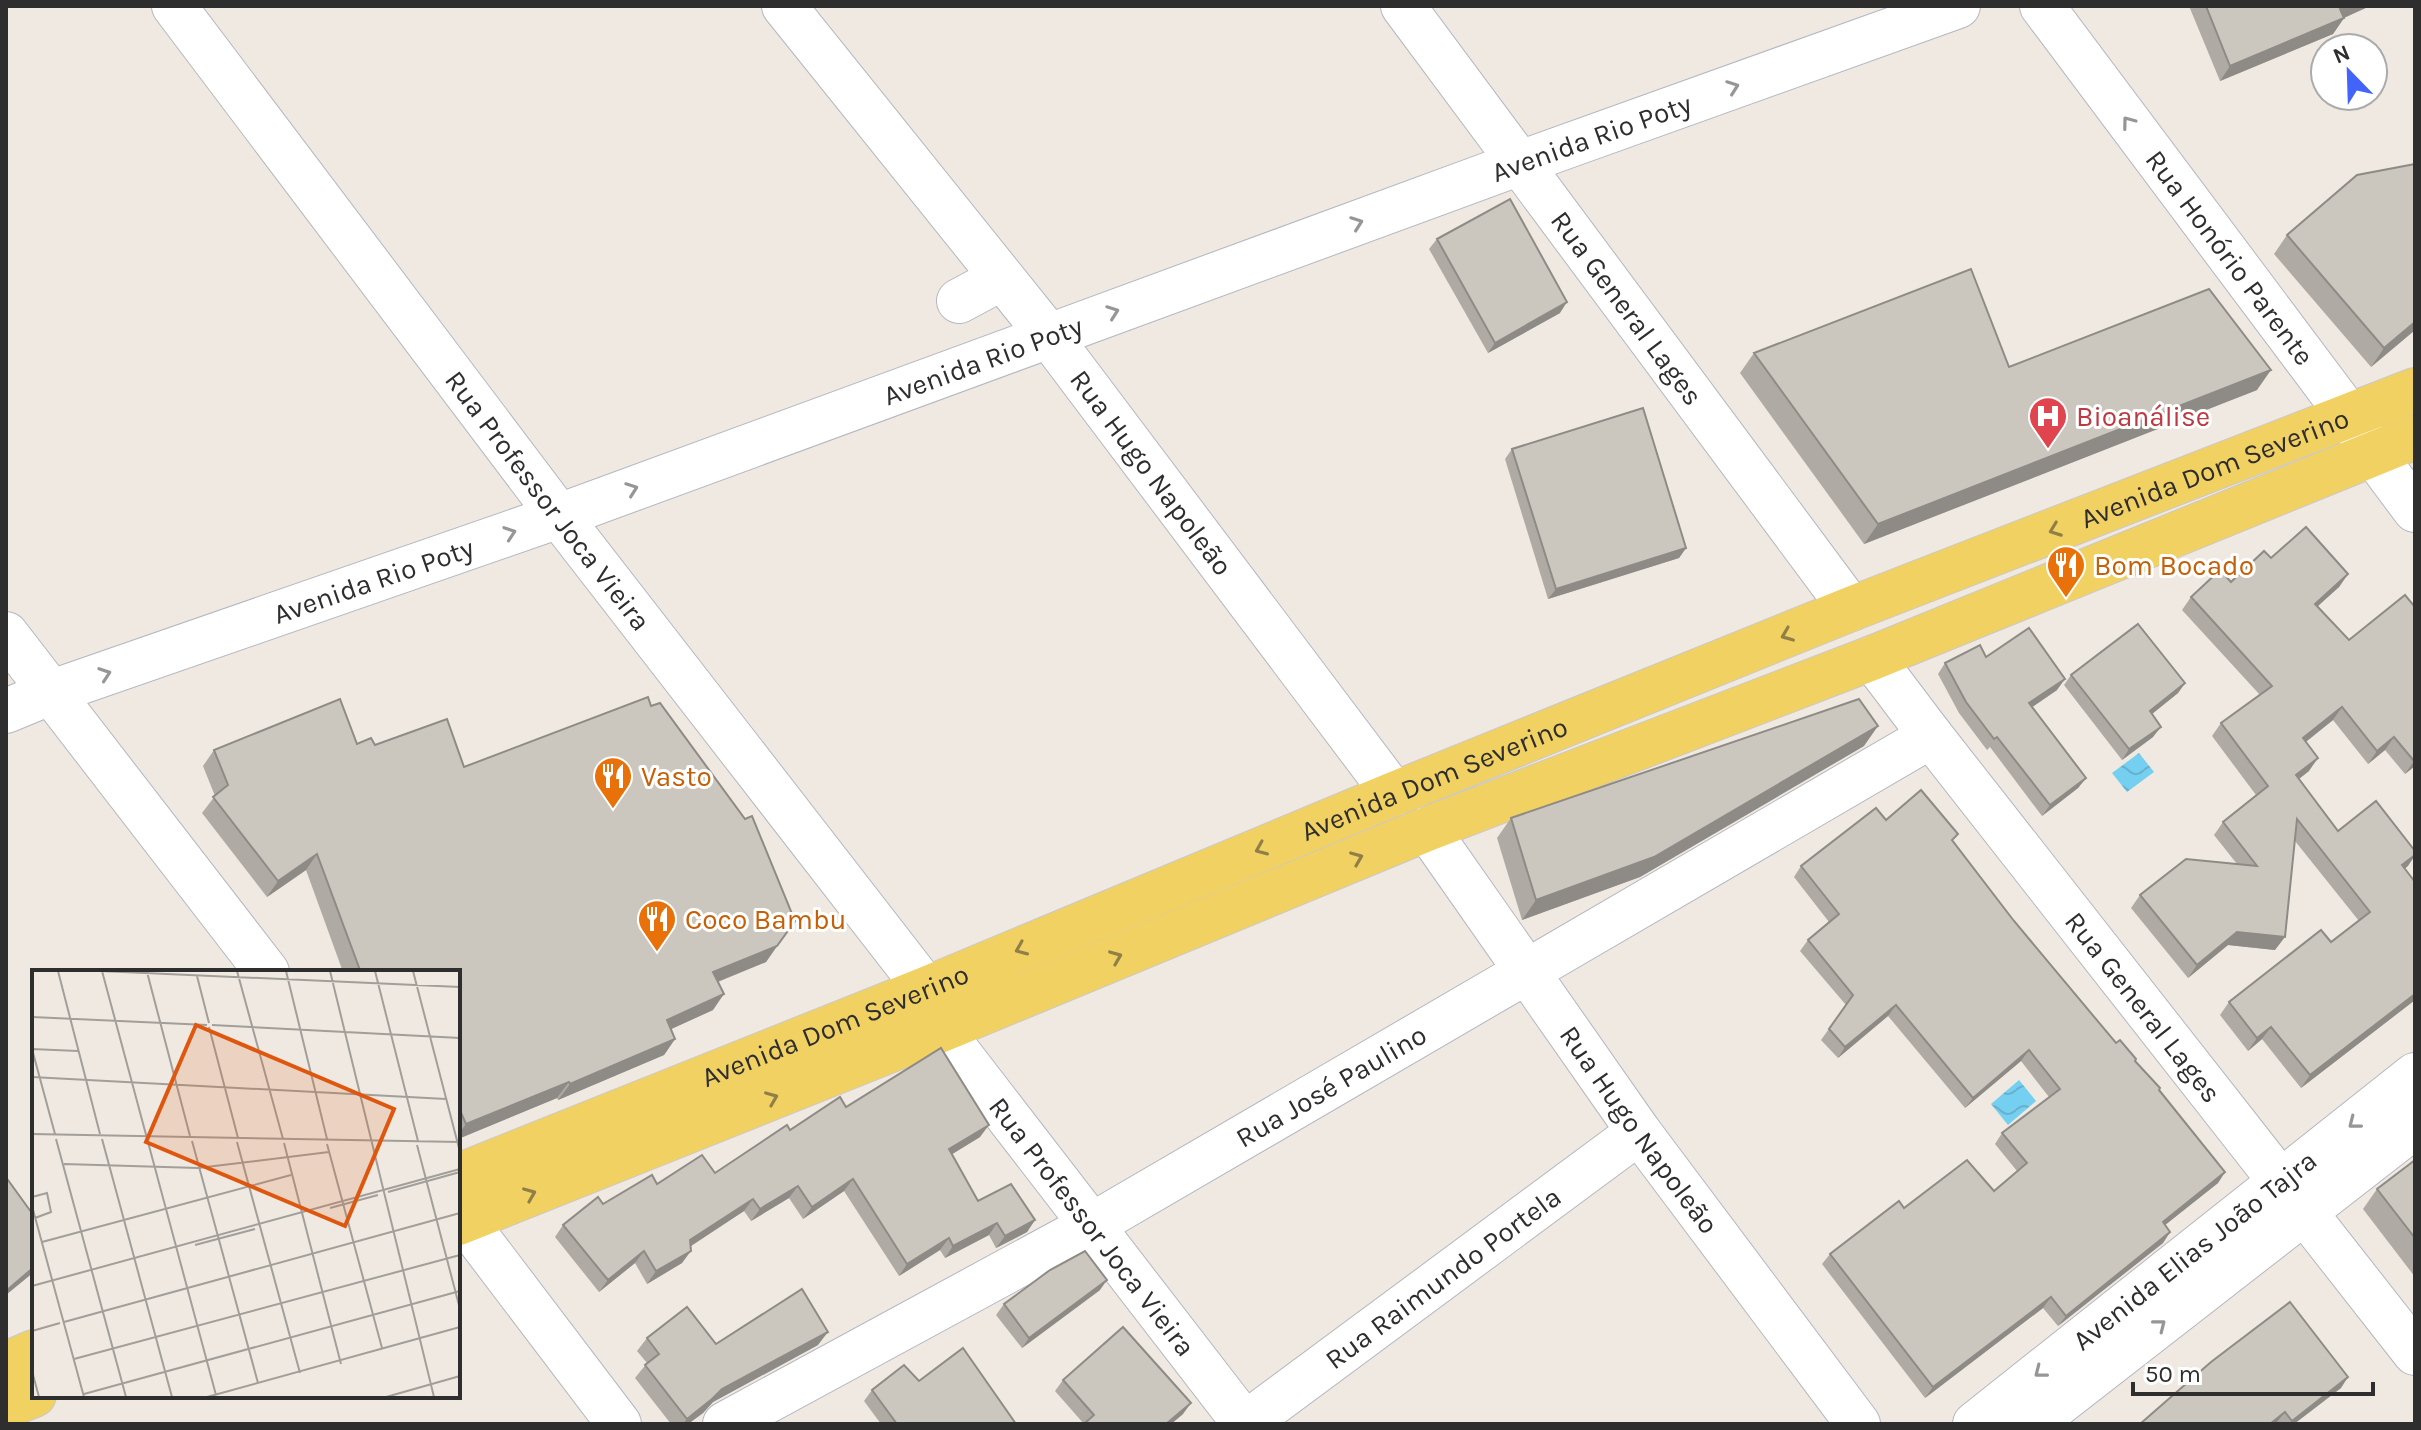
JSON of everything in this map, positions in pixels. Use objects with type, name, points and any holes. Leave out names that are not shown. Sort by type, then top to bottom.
[{"type":"main road","name":"Avenida Dom Severino","points":[[460,1175],[926,989],[1394,794],[1851,609],[2415,390]]},
{"type":"main road","name":"Avenida Dom Severino","points":[[462,1222],[941,1030],[1427,829],[1872,658],[2415,437]]},
{"type":"main road","points":[[6,1364],[32,1353]]},
{"type":"main road","points":[[6,1406],[32,1396]]},
{"type":"street","name":"Rua Professor Joca Vieira","points":[[174,6],[559,516],[926,989]]},
{"type":"street","name":"Rua Hugo Napoleão","points":[[784,6],[1049,336],[1394,794]]},
{"type":"street","name":"Rua General Lages","points":[[1403,6],[1851,609]]},
{"type":"street","name":"Avenida Rio Poty","points":[[6,711],[52,692],[559,516],[1520,163],[1958,6]]},
{"type":"street","name":"Rua Honório Parente","points":[[2042,6],[2349,416],[2415,510]]},
{"type":"street","points":[[959,301],[1002,278]]},
{"type":"street","points":[[6,634],[265,970]]},
{"type":"street","name":"Rua General Lages","points":[[1872,658],[2415,1353]]},
{"type":"street","name":"Rua José Paulino","points":[[725,1424],[1092,1225],[1931,736]]},
{"type":"street","name":"Rua Hugo Napoleão","points":[[1427,829],[1639,1132],[1858,1424]]},
{"type":"street","name":"Rua Professor Joca Vieira","points":[[941,1030],[1245,1424]]},
{"type":"street","name":"Avenida Elias João Tajra","points":[[2032,1424],[2293,1197],[2415,1075]]},
{"type":"street","name":"Avenida Elias João Tajra","points":[[1975,1424],[2293,1197],[2415,1126]]},
{"type":"street","name":"Rua Raimundo Portela","points":[[1245,1424],[1639,1132]]},
{"type":"street","points":[[462,1222],[619,1424]]},
{"type":"water","points":[[2139,753],[2154,772],[2127,792],[2112,773]]},
{"type":"water","points":[[2019,1080],[2036,1101],[2008,1125],[1991,1104]]},
{"type":"building","points":[[2206,6],[2347,6],[2340,9],[2344,18],[2230,66]]},
{"type":"building","points":[[2415,164],[2415,322],[2384,348],[2287,235],[2357,175]]},
{"type":"building","points":[[1510,199],[1567,302],[1495,343],[1437,239]]},
{"type":"building","points":[[1971,269],[2009,367],[2209,289],[2271,370],[1878,524],[1754,353]]},
{"type":"building","points":[[1643,408],[1686,548],[1556,589],[1512,449]]},
{"type":"building","points":[[2306,527],[2348,574],[2315,604],[2349,640],[2405,595],[2415,607],[2415,760],[2394,737],[2377,751],[2342,707],[2303,738],[2318,758],[2296,775],[2338,831],[2376,801],[2415,851],[2415,855],[2402,865],[2415,882],[2415,994],[2310,1075],[2271,1027],[2257,1038],[2229,1002],[2321,930],[2331,942],[2370,912],[2297,819],[2285,937],[2237,932],[2197,965],[2140,895],[2186,859],[2257,866],[2223,822],[2268,786],[2221,723],[2272,686],[2191,597],[2220,570],[2231,582],[2264,551],[2271,558]]},
{"type":"building","points":[[2138,624],[2185,683],[2150,711],[2161,727],[2129,749],[2071,675]]},
{"type":"building","points":[[2029,628],[2065,679],[2029,703],[2086,778],[2050,805],[1966,702],[1945,663],[1980,645],[1986,657]]},
{"type":"building","points":[[648,697],[651,706],[660,703],[745,819],[752,816],[795,921],[777,946],[713,972],[724,994],[667,1020],[675,1039],[466,1124],[460,1110],[460,970],[360,970],[317,854],[278,881],[213,797],[228,785],[214,750],[340,699],[357,744],[371,738],[375,745],[447,719],[464,767]]},
{"type":"building","points":[[1859,699],[1878,726],[1654,857],[1536,900],[1511,818]]},
{"type":"building","points":[[1921,790],[1958,834],[1952,840],[2014,921],[2116,1043],[2120,1040],[2136,1059],[2225,1172],[2163,1222],[2170,1232],[2066,1316],[2051,1297],[1933,1387],[1830,1254],[1899,1201],[1904,1208],[1967,1160],[1994,1191],[2027,1163],[2002,1133],[2060,1089],[2029,1050],[1973,1098],[1896,1005],[1845,1047],[1829,1029],[1853,995],[1808,940],[1839,914],[1801,866],[1876,808],[1886,820]]},
{"type":"building","points":[[941,1048],[989,1125],[949,1149],[978,1201],[1011,1184],[1035,1220],[1005,1236],[997,1223],[953,1246],[949,1238],[907,1264],[853,1179],[812,1207],[798,1186],[760,1209],[753,1199],[690,1240],[691,1251],[656,1271],[644,1251],[608,1280],[563,1225],[598,1197],[603,1204],[652,1175],[657,1184],[702,1155],[715,1173],[787,1125],[790,1130],[840,1097],[846,1107]]},
{"type":"building","points":[[2415,1160],[2415,1238],[2377,1189]]},
{"type":"building","points":[[6,1181],[32,1213],[32,1269],[6,1291]]},
{"type":"building","points":[[1085,1251],[1107,1280],[1029,1338],[1004,1304],[1050,1270]]},
{"type":"building","points":[[802,1289],[828,1332],[722,1389],[687,1419],[645,1365],[659,1354],[647,1338],[687,1307],[716,1344]]},
{"type":"building","points":[[2290,1302],[2348,1377],[2292,1421],[2285,1412],[2270,1424],[2140,1424],[2211,1362]]},
{"type":"building","points":[[1123,1327],[1191,1403],[1166,1424],[1084,1424],[1094,1415],[1063,1380]]},
{"type":"building","points":[[963,1348],[1016,1424],[897,1424],[872,1390],[904,1365],[919,1381]]},
{"type":"place","name":"Bioanálise","points":[[2048,450]]},
{"type":"place","name":"Bom Bocado","points":[[2066,599]]},
{"type":"place","name":"Vasto","points":[[613,810]]},
{"type":"place","name":"Coco Bambu","points":[[657,953]]}]
